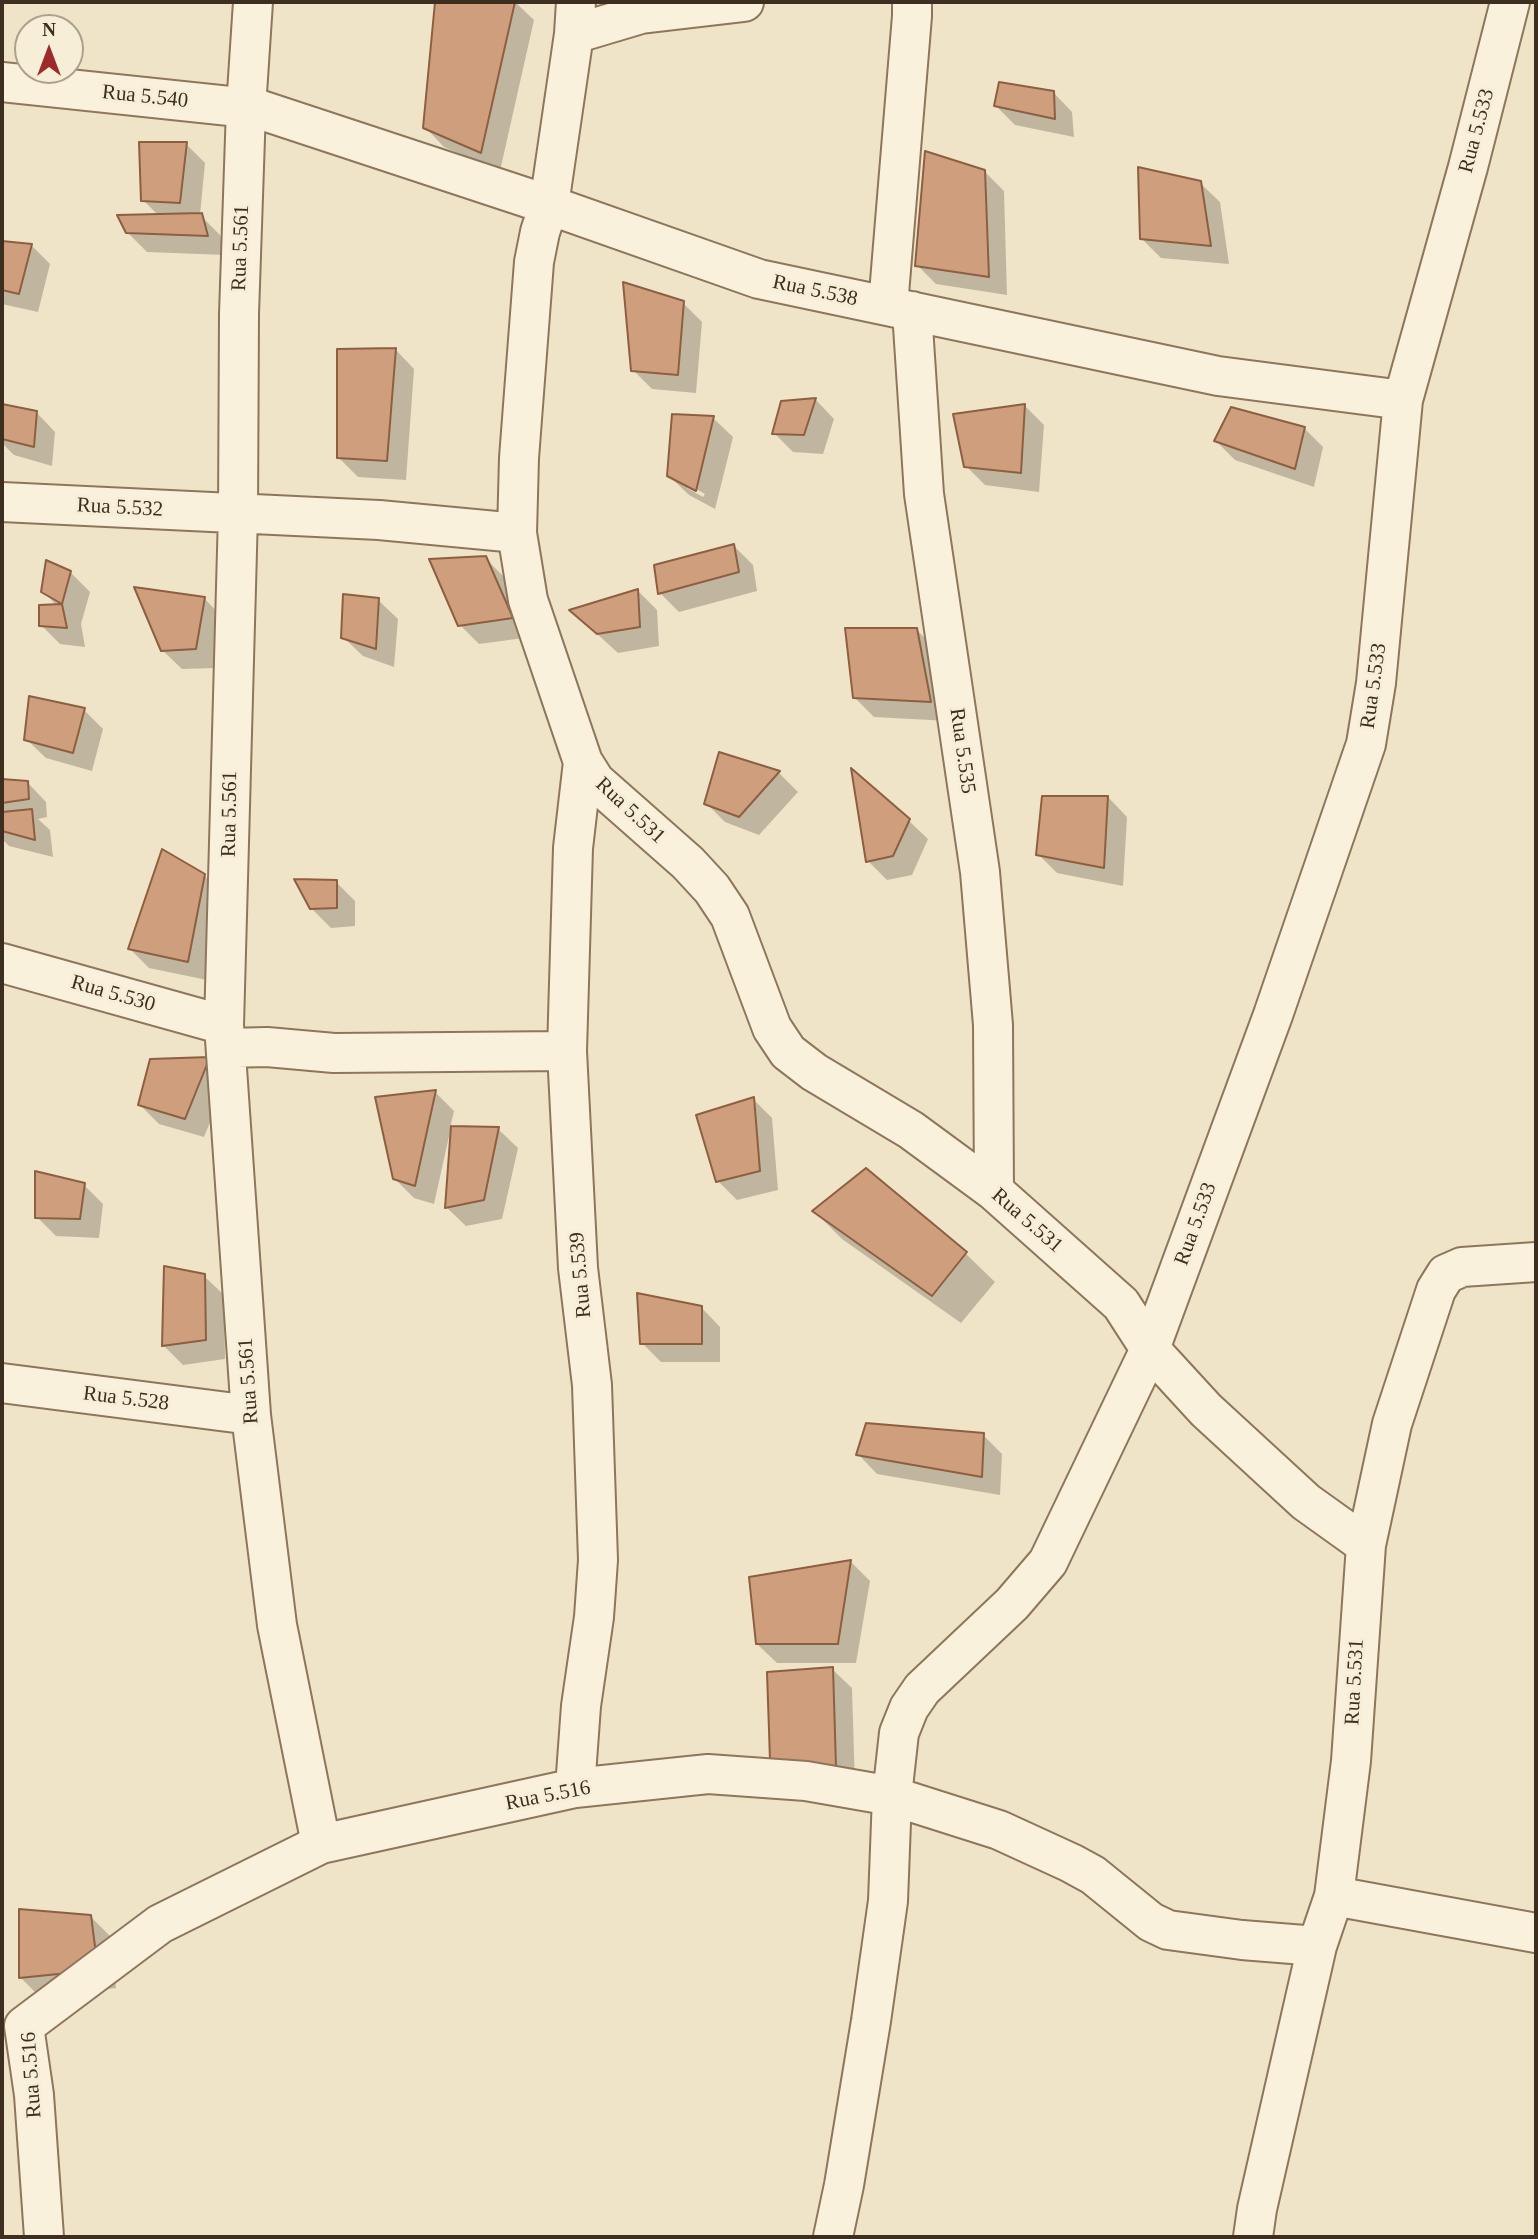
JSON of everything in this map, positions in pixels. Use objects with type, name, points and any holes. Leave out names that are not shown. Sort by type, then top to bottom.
[{"type":"street","name":"Rua 5.561","points":[[253,2],[246,108],[239,314],[238,514],[225,1037],[251,1415],[277,1625],[321,1844]]},
{"type":"street","points":[[575,18],[641,15],[744,2]]},
{"type":"street","name":"Rua 5.535","points":[[912,2],[900,309],[981,885],[993,1026],[994,1191]]},
{"type":"street","name":"Rua 5.533","points":[[892,1796],[899,1733],[909,1708],[922,1689],[1012,1604],[1048,1562],[1150,1349],[1273,1015],[1366,744],[1376,683],[1403,400],[1468,167],[1510,2]]},
{"type":"street","name":"Rua 5.531","points":[[575,18],[549,205],[534,262],[519,457],[517,533],[528,600],[583,762],[595,781],[688,863],[712,889],[730,916],[772,1028],[788,1052],[814,1072],[911,1130],[994,1191],[1121,1304],[1150,1349],[1206,1410],[1306,1502],[1366,1545],[1351,1762],[1334,1896],[1317,1946],[1256,2209],[1253,2237]]},
{"type":"street","name":"Rua 5.540","points":[[2,82],[246,108]]},
{"type":"street","name":"Rua 5.538","points":[[246,108],[258,109],[549,205],[759,279],[1217,376],[1403,400]]},
{"type":"street","name":"Rua 5.532","points":[[2,502],[238,514]]},
{"type":"street","points":[[238,514],[379,520],[517,533]]},
{"type":"street","name":"Rua 5.539","points":[[575,1788],[581,1706],[594,1617],[598,1560],[592,1385],[578,1268],[567,1051],[573,848],[583,762]]},
{"type":"street","name":"Rua 5.530","points":[[2,963],[225,1037],[267,1047],[334,1053],[567,1051]]},
{"type":"street","points":[[1366,1545],[1392,1424],[1436,1290],[1446,1274],[1462,1268],[1536,1262]]},
{"type":"street","name":"Rua 5.528","points":[[2,1383],[251,1415]]},
{"type":"street","name":"Rua 5.516","points":[[44,2237],[34,2095],[13,2024],[160,1924],[321,1844],[575,1788],[708,1774],[806,1781],[892,1796],[999,1830],[1093,1875],[1151,1922],[1168,1930],[1317,1946]]},
{"type":"street","points":[[833,2237],[844,2185],[888,1901],[892,1796]]},
{"type":"street","points":[[1334,1896],[1536,1933]]},
{"type":"building","points":[[435,2],[515,2],[481,153],[423,128]]},
{"type":"building","points":[[999,82],[1054,91],[1055,119],[994,106]]},
{"type":"building","points":[[139,142],[187,142],[180,203],[141,201]]},
{"type":"building","points":[[925,151],[985,170],[989,277],[915,266]]},
{"type":"building","points":[[1138,167],[1201,181],[1211,246],[1140,239]]},
{"type":"building","points":[[202,213],[208,236],[126,233],[117,215]]},
{"type":"building","points":[[2,241],[32,244],[19,294],[2,290]]},
{"type":"building","points":[[623,282],[684,301],[678,375],[631,371]]},
{"type":"building","points":[[396,348],[387,461],[337,458],[337,349]]},
{"type":"building","points":[[816,398],[804,435],[772,434],[781,401]]},
{"type":"building","points":[[2,404],[37,411],[34,447],[2,439]]},
{"type":"building","points":[[1025,404],[1021,473],[964,467],[953,414]]},
{"type":"building","points":[[1231,407],[1305,427],[1295,469],[1214,441]]},
{"type":"building","points":[[672,414],[714,416],[696,491],[667,476]]},
{"type":"building","points":[[734,544],[739,572],[658,594],[654,565]]},
{"type":"building","points":[[486,556],[513,618],[458,626],[429,559]]},
{"type":"building","points":[[46,560],[71,571],[62,604],[41,592]]},
{"type":"building","points":[[134,587],[205,597],[196,649],[161,651]]},
{"type":"building","points":[[638,589],[640,627],[597,634],[569,610]]},
{"type":"building","points":[[343,594],[379,598],[376,649],[341,638]]},
{"type":"building","points":[[62,604],[67,628],[39,626],[39,605]]},
{"type":"building","points":[[845,628],[917,628],[931,702],[853,698]]},
{"type":"building","points":[[29,696],[85,708],[73,753],[24,740]]},
{"type":"building","points":[[719,752],[780,771],[739,817],[704,804]]},
{"type":"building","points":[[851,768],[910,819],[893,856],[866,862]]},
{"type":"building","points":[[2,779],[28,781],[29,799],[2,803]]},
{"type":"building","points":[[1042,796],[1108,796],[1104,868],[1036,855]]},
{"type":"building","points":[[32,809],[35,840],[2,831],[2,812]]},
{"type":"building","points":[[162,849],[205,874],[188,962],[128,949]]},
{"type":"building","points":[[294,879],[337,880],[337,908],[310,909]]},
{"type":"building","points":[[210,1057],[185,1119],[138,1105],[150,1059]]},
{"type":"building","points":[[436,1090],[415,1186],[393,1179],[375,1097]]},
{"type":"building","points":[[754,1097],[760,1171],[716,1182],[696,1115]]},
{"type":"building","points":[[451,1126],[499,1127],[484,1200],[445,1208]]},
{"type":"building","points":[[866,1168],[967,1252],[932,1296],[812,1211]]},
{"type":"building","points":[[35,1171],[85,1183],[80,1219],[35,1218]]},
{"type":"building","points":[[164,1266],[205,1274],[206,1340],[162,1346]]},
{"type":"building","points":[[637,1293],[702,1306],[702,1344],[640,1344]]},
{"type":"building","points":[[866,1423],[984,1433],[982,1477],[856,1455]]},
{"type":"building","points":[[851,1560],[838,1644],[756,1644],[749,1577]]},
{"type":"building","points":[[833,1667],[836,1767],[770,1760],[767,1672]]},
{"type":"building","points":[[19,1909],[91,1915],[98,1970],[19,1978]]}]
